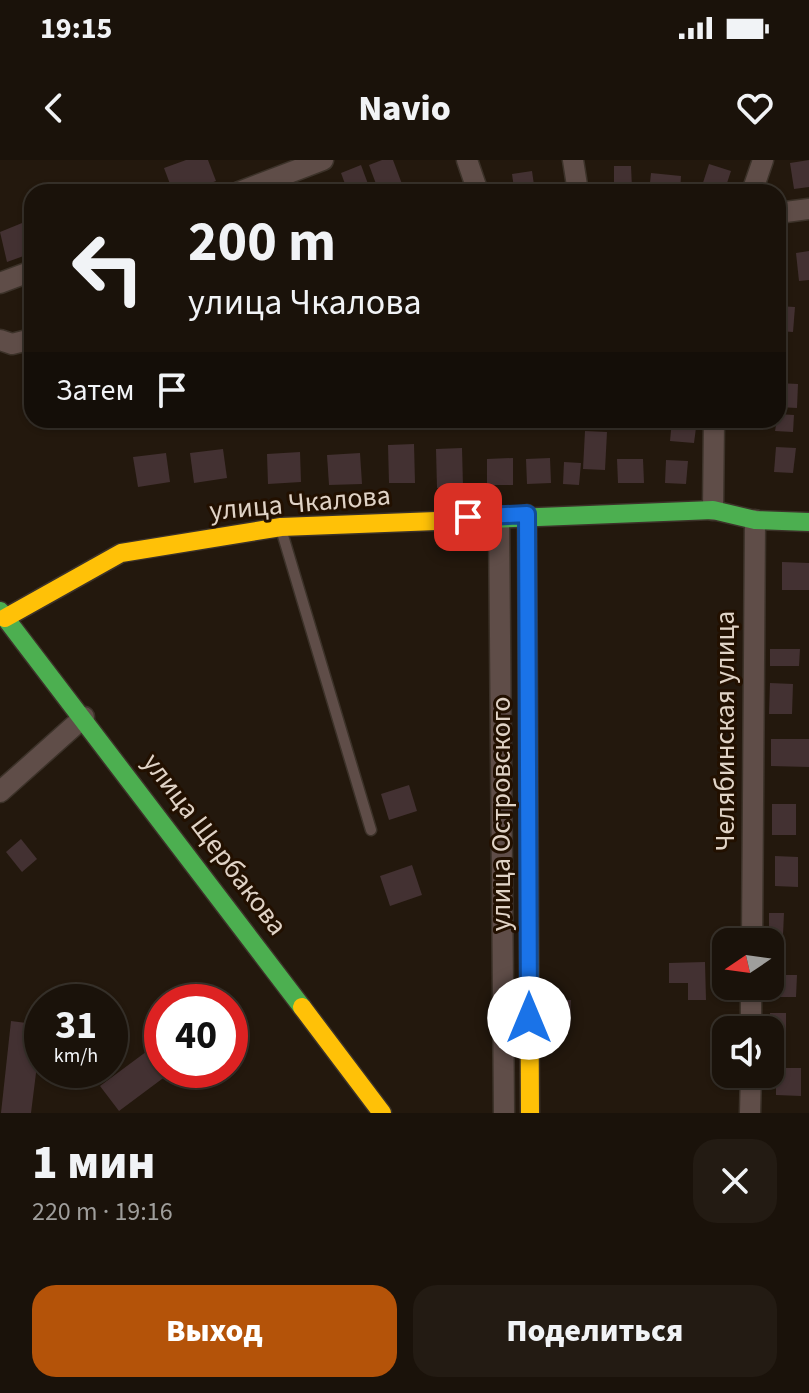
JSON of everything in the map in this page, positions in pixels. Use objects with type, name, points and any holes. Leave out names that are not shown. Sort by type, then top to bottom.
[{"type":"street","points":[[260,184],[323,160]]},
{"type":"street","points":[[467,160],[475,184]]},
{"type":"street","points":[[573,160],[577,184]]},
{"type":"street","points":[[755,184],[763,160]]},
{"type":"street","points":[[786,212],[809,209]]},
{"type":"street","points":[[0,283],[24,274]]},
{"type":"street","points":[[0,340],[12,344],[24,341]]},
{"type":"street","points":[[713,510],[714,428]]},
{"type":"street","name":"улица Чкалова","points":[[3,615],[121,553],[281,527],[527,514],[713,510],[755,520],[809,522]]},
{"type":"street","name":"улица Островского","points":[[527,514],[530,1113]]},
{"type":"street","name":"улица Островского","points":[[499,516],[504,1113]]},
{"type":"street","name":"Челябинская улица","points":[[752,928],[755,520]]},
{"type":"street","name":"улица Щербакова","points":[[3,615],[84,717],[382,1113]]},
{"type":"street","points":[[0,792],[84,717]]},
{"type":"street","points":[[750,1113],[751,1088]]},
{"type":"lane","points":[[281,527],[371,830]]},
{"type":"building","points":[[186,160],[208,160],[216,181],[208,184],[170,184],[164,168]]},
{"type":"building","points":[[393,160],[402,184],[376,184],[369,165]]},
{"type":"building","points":[[809,160],[809,187],[794,189],[790,163]]},
{"type":"building","points":[[709,164],[731,171],[727,184],[703,184]]},
{"type":"building","points":[[361,165],[368,184],[345,184],[341,173]]},
{"type":"building","points":[[614,166],[631,166],[632,184],[614,184]]},
{"type":"building","points":[[532,171],[534,184],[513,184],[512,174]]},
{"type":"building","points":[[651,173],[681,176],[680,184],[650,184]]},
{"type":"building","points":[[24,222],[24,256],[7,262],[0,232]]},
{"type":"building","points":[[809,251],[809,280],[799,281],[796,253]]},
{"type":"building","points":[[786,306],[795,307],[793,332],[786,332]]},
{"type":"building","points":[[786,383],[798,384],[797,408],[786,407]]},
{"type":"building","points":[[786,414],[794,415],[793,432],[775,431],[776,428],[786,428]]},
{"type":"building","points":[[671,428],[696,428],[694,443],[670,441]]},
{"type":"building","points":[[585,431],[607,432],[605,470],[583,469]]},
{"type":"building","points":[[414,444],[415,483],[389,483],[388,445]]},
{"type":"building","points":[[776,447],[796,448],[793,473],[774,472]]},
{"type":"building","points":[[462,448],[463,487],[437,488],[436,449]]},
{"type":"building","points":[[223,449],[227,478],[194,483],[190,453]]},
{"type":"building","points":[[300,452],[301,482],[268,484],[267,454]]},
{"type":"building","points":[[166,453],[170,482],[138,487],[133,457]]},
{"type":"building","points":[[360,453],[362,484],[329,485],[327,455]]},
{"type":"building","points":[[513,458],[513,485],[487,485],[487,459]]},
{"type":"building","points":[[550,458],[551,483],[527,484],[526,459]]},
{"type":"building","points":[[617,459],[643,459],[644,483],[618,483]]},
{"type":"building","points":[[666,460],[688,461],[686,484],[665,483]]},
{"type":"building","points":[[564,462],[581,463],[579,485],[563,484]]},
{"type":"building","points":[[782,562],[809,563],[809,590],[782,590]]},
{"type":"building","points":[[770,649],[800,649],[799,666],[770,666]]},
{"type":"building","points":[[770,683],[793,684],[792,714],[769,714]]},
{"type":"building","points":[[771,739],[809,739],[809,767],[771,766]]},
{"type":"building","points":[[409,785],[417,811],[389,820],[381,794]]},
{"type":"building","points":[[772,804],[796,804],[796,835],[772,835]]},
{"type":"building","points":[[21,839],[37,859],[22,872],[6,852]]},
{"type":"building","points":[[775,856],[798,857],[798,887],[775,886]]},
{"type":"building","points":[[412,865],[422,895],[390,906],[380,876]]},
{"type":"building","points":[[769,913],[784,913],[783,928],[769,928]]},
{"type":"building","points":[[705,962],[706,1000],[688,1000],[688,983],[669,983],[669,963]]},
{"type":"building","points":[[784,975],[797,975],[796,997],[784,997]]},
{"type":"building","points":[[542,1000],[571,1000],[570,1030],[542,1030]]},
{"type":"building","points":[[770,1013],[786,1013],[786,1038],[784,1016],[770,1016]]},
{"type":"building","points":[[11,1021],[24,1023],[24,1088],[34,1088],[31,1113],[1,1113]]},
{"type":"building","points":[[144,1053],[144,1088],[150,1088],[119,1111],[102,1088],[128,1088],[128,1065]]},
{"type":"building","points":[[784,1068],[801,1068],[801,1096],[776,1095],[776,1088],[784,1088]]},
{"type":"traffic: fast","points":[[488,519],[713,510],[755,520],[809,522]]},
{"type":"traffic: fast","points":[[0,611],[302,1007]]},
{"type":"traffic: slow","points":[[527,514],[530,1113]]},
{"type":"traffic: slow","points":[[5,618],[121,553],[281,527],[488,519]]},
{"type":"traffic: slow","points":[[302,1007],[382,1113]]},
{"type":"route","points":[[468,517],[527,514],[529,1018]]}]
